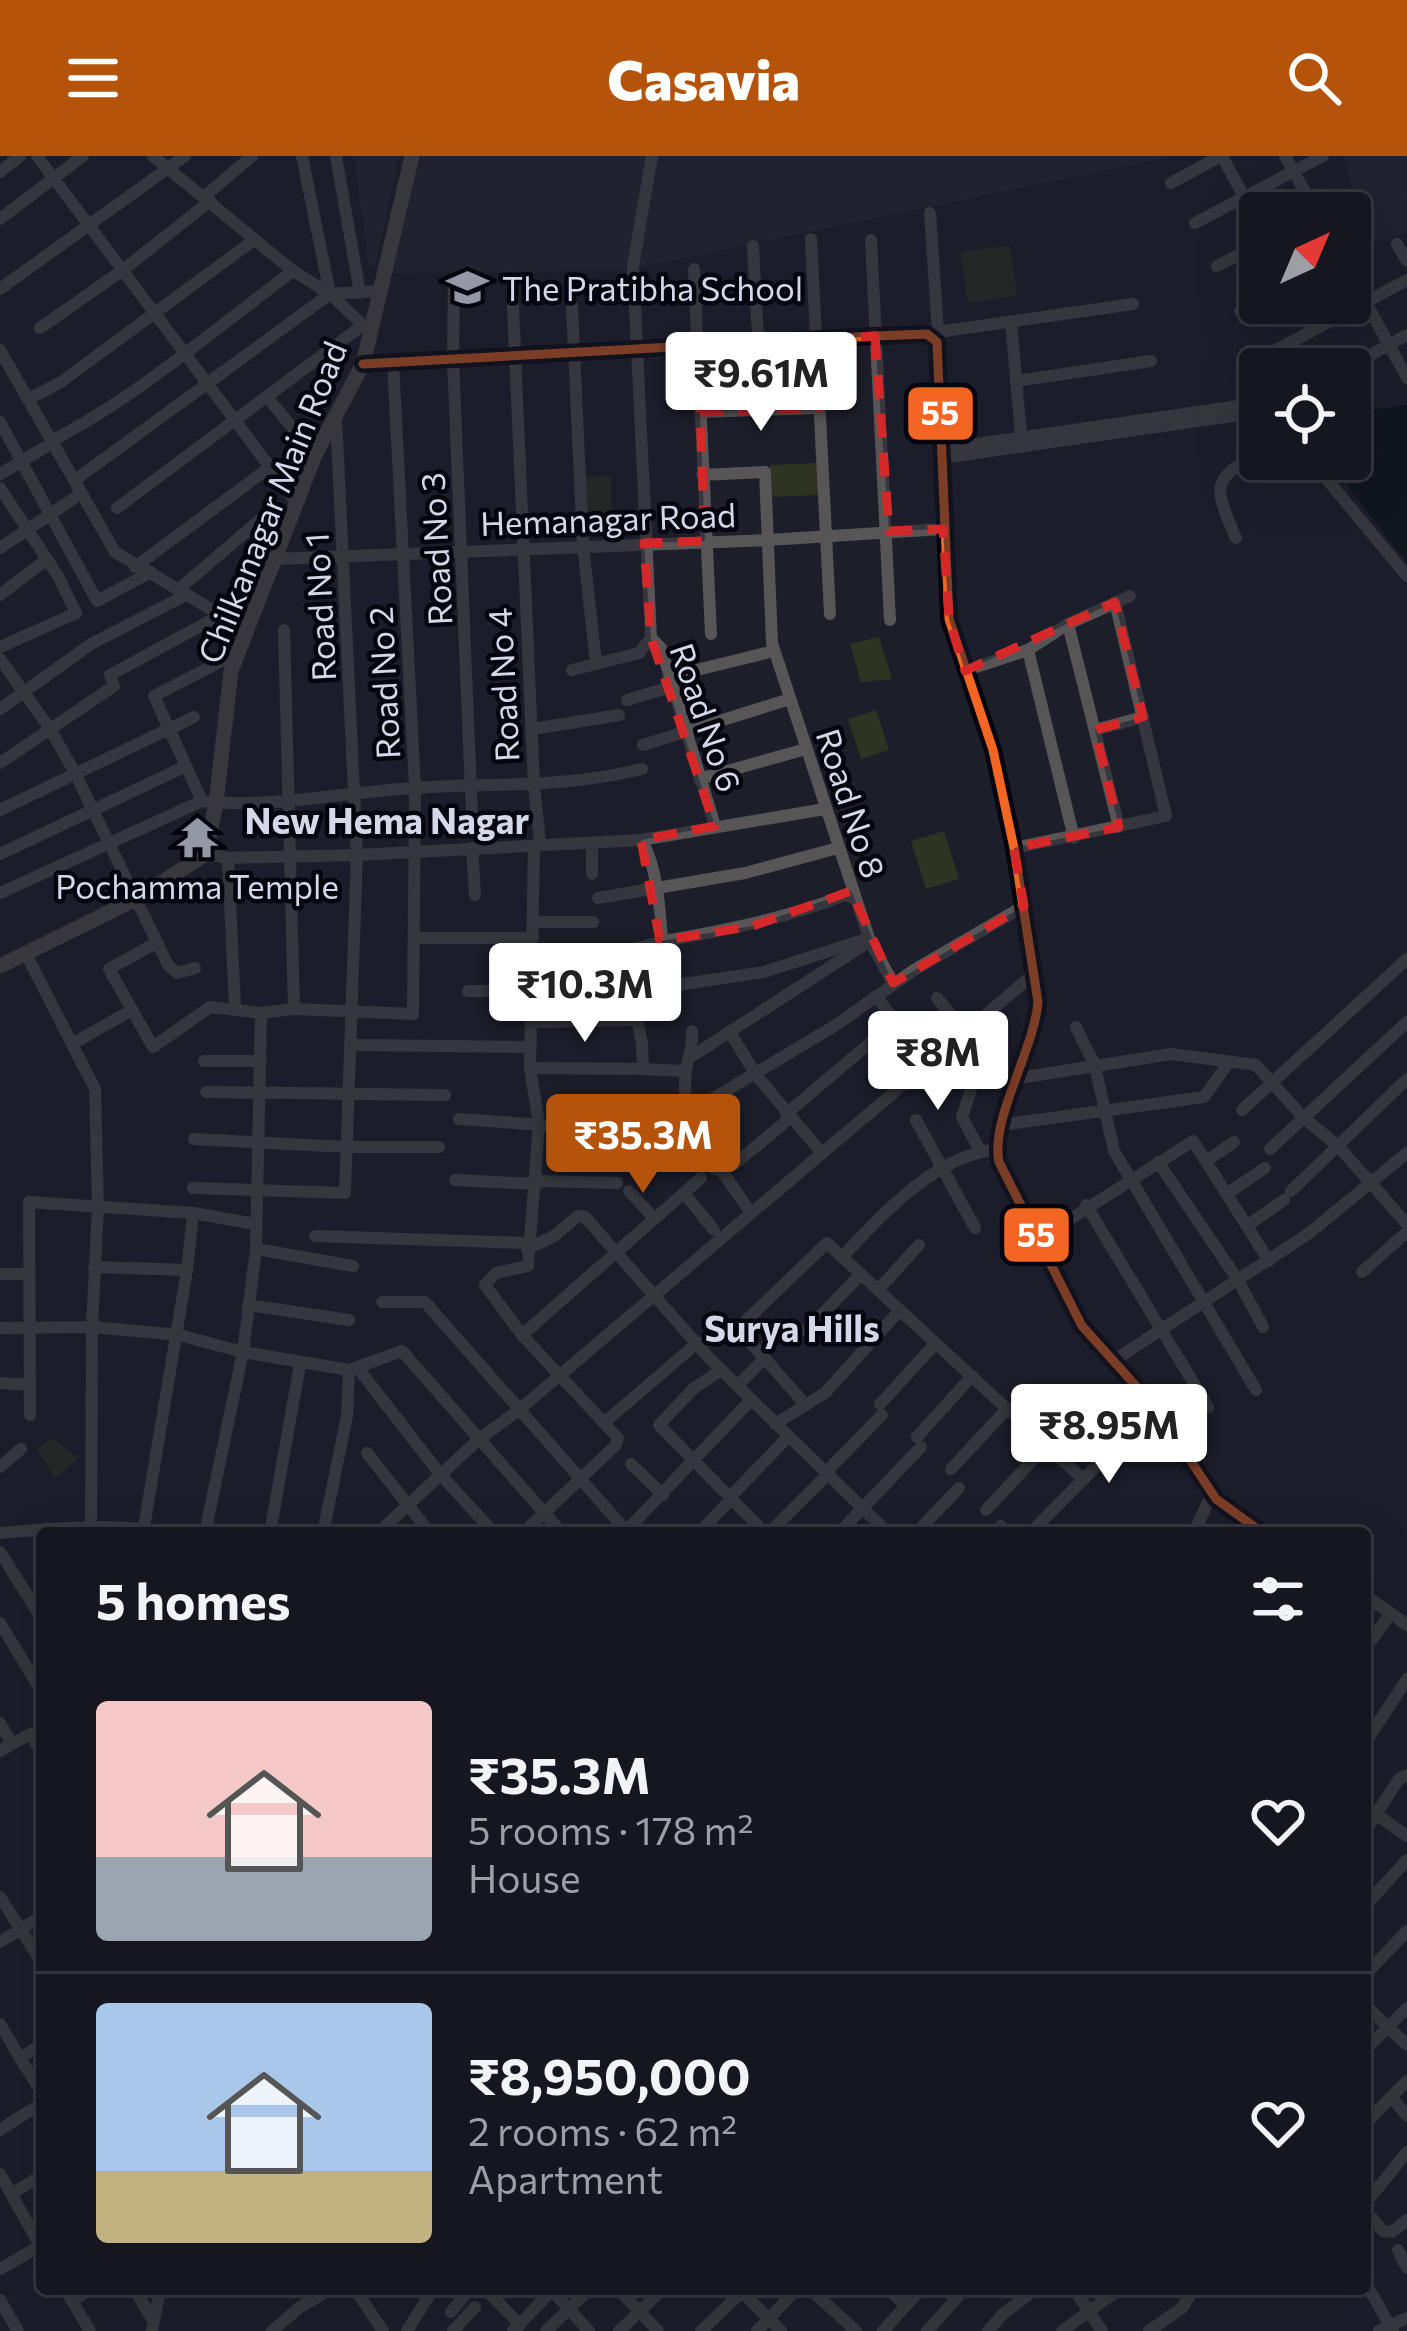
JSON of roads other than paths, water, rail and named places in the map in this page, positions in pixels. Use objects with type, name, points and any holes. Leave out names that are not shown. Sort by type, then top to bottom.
[{"type":"main road","name":"Chilkanagar Main Road","points":[[206,854],[209,802],[237,653],[315,455],[363,364],[367,329],[381,291],[412,156]]},
{"type":"main road","points":[[0,966],[134,900],[206,854]]},
{"type":"street","points":[[0,172],[20,156]]},
{"type":"street","points":[[37,156],[296,502]]},
{"type":"street","points":[[0,219],[83,156]]},
{"type":"street","points":[[117,508],[367,329],[330,294],[293,271],[153,156]]},
{"type":"street","points":[[0,289],[184,156]]},
{"type":"street","points":[[40,328],[123,270],[252,156]]},
{"type":"street","points":[[302,156],[330,294]]},
{"type":"street","points":[[336,156],[360,292]]},
{"type":"street","name":"Road No 6","points":[[652,156],[633,266],[651,638],[661,648],[715,826]]},
{"type":"street","points":[[1171,182],[1221,156],[1241,192]]},
{"type":"street","points":[[1286,156],[1306,192]]},
{"type":"street","points":[[1254,192],[1323,156]]},
{"type":"street","points":[[1195,223],[1239,200]]},
{"type":"street","points":[[930,213],[940,349],[949,619],[993,750],[1035,973],[1036,1024],[997,1149],[1069,1305],[1155,1406],[1212,1493],[1251,1527]]},
{"type":"street","points":[[29,399],[62,382],[254,239]]},
{"type":"street","points":[[812,239],[830,614]]},
{"type":"street","points":[[871,240],[890,620]]},
{"type":"street","points":[[1397,244],[1407,261]]},
{"type":"street","points":[[753,246],[762,410]]},
{"type":"street","points":[[1217,266],[1239,255]]},
{"type":"street","points":[[694,269],[711,634]]},
{"type":"street","points":[[0,474],[74,429],[293,271]]},
{"type":"street","points":[[1371,299],[1407,280]]},
{"type":"street","name":"Road No 3","points":[[454,281],[472,816]]},
{"type":"street","name":"Road No 4","points":[[512,284],[540,842],[534,845],[530,1047],[539,1124],[528,1246]]},
{"type":"street","points":[[0,548],[330,294],[381,291]]},
{"type":"street","points":[[363,364],[936,334],[1133,304]]},
{"type":"street","points":[[572,306],[583,545],[596,663]]},
{"type":"street","points":[[1371,311],[1407,378]]},
{"type":"street","points":[[1011,322],[1021,443]]},
{"type":"street","points":[[1280,348],[1325,324]]},
{"type":"street","points":[[1371,357],[1407,338]]},
{"type":"street","points":[[0,350],[5,369],[29,399],[115,552],[246,630]]},
{"type":"street","points":[[1016,381],[1151,361]]},
{"type":"street","name":"Road No 2","points":[[131,1010],[153,1047],[210,1007],[262,1013],[294,1009],[412,1014],[415,788],[393,362]]},
{"type":"street","points":[[267,397],[315,455]]},
{"type":"street","points":[[700,412],[820,408]]},
{"type":"street","points":[[942,453],[1239,410]]},
{"type":"street","name":"Road No 1","points":[[257,1191],[345,1193],[357,855],[336,418]]},
{"type":"street","points":[[0,422],[97,601]]},
{"type":"street","points":[[1236,538],[1219,483],[1225,472],[1239,464]]},
{"type":"street","points":[[135,567],[271,467]]},
{"type":"street","name":"Road No 8","points":[[702,475],[765,472],[774,650],[854,898],[893,982]]},
{"type":"street","points":[[1327,480],[1407,576]]},
{"type":"street","points":[[2,494],[47,559],[76,613]]},
{"type":"street","points":[[0,709],[91,644],[183,592],[261,519],[282,538]]},
{"type":"street","name":"Hemanagar Road","points":[[274,560],[944,529]]},
{"type":"street","points":[[0,595],[47,559]]},
{"type":"street","points":[[0,647],[151,572]]},
{"type":"street","points":[[967,670],[1028,650],[1068,624],[1130,596]]},
{"type":"street","points":[[1014,848],[1166,816],[1115,602]]},
{"type":"street","points":[[0,763],[114,686],[110,675],[219,616]]},
{"type":"street","points":[[1068,624],[1119,827]]},
{"type":"street","points":[[284,630],[294,1009]]},
{"type":"street","points":[[572,670],[639,652],[651,638]]},
{"type":"street","points":[[628,700],[774,650]]},
{"type":"street","points":[[1028,650],[1074,838]]},
{"type":"street","points":[[209,802],[186,766],[154,695],[237,653]]},
{"type":"street","points":[[0,659],[75,773],[156,943],[177,973],[196,968]]},
{"type":"street","points":[[643,745],[790,699]]},
{"type":"street","points":[[533,729],[619,715]]},
{"type":"street","points":[[0,810],[194,717]]},
{"type":"street","points":[[1095,730],[1142,717]]},
{"type":"street","points":[[699,779],[806,749]]},
{"type":"street","points":[[0,854],[186,766]]},
{"type":"street","points":[[2,887],[209,802],[415,788],[534,786],[598,780],[642,769]]},
{"type":"street","points":[[206,854],[292,858],[641,840],[825,809]]},
{"type":"street","points":[[641,840],[648,850],[656,889],[665,987]]},
{"type":"street","points":[[592,843],[592,874]]},
{"type":"street","points":[[472,848],[475,895]]},
{"type":"street","points":[[598,898],[746,873],[838,848]]},
{"type":"street","points":[[228,858],[235,1007]]},
{"type":"street","points":[[606,951],[634,952],[660,941],[753,926],[845,895],[854,898]]},
{"type":"street","points":[[689,1113],[756,1075],[893,982],[1024,906]]},
{"type":"street","points":[[533,922],[593,922]]},
{"type":"street","points":[[415,938],[533,938]]},
{"type":"street","points":[[643,1070],[631,992],[764,972],[870,940]]},
{"type":"street","points":[[694,1054],[870,940]]},
{"type":"street","points":[[72,1044],[131,1010],[109,969],[156,943]]},
{"type":"street","points":[[25,952],[94,1089],[98,1206],[91,1527]]},
{"type":"street","points":[[1242,1111],[1407,959]]},
{"type":"street","points":[[914,970],[925,984]]},
{"type":"street","points":[[532,972],[600,973]]},
{"type":"street","points":[[384,1527],[478,1440],[1035,973]]},
{"type":"street","points":[[468,991],[532,992]]},
{"type":"street","points":[[876,996],[927,1063]]},
{"type":"street","points":[[937,998],[965,1031]]},
{"type":"street","points":[[206,1527],[243,1352],[256,1249],[262,1013]]},
{"type":"street","points":[[533,1022],[637,1020]]},
{"type":"street","points":[[721,1171],[736,1163],[896,1021]]},
{"type":"street","points":[[1270,1149],[1407,1022]]},
{"type":"street","points":[[1076,1028],[1095,1066],[1114,1150],[1256,1390]]},
{"type":"street","points":[[685,1131],[689,1113],[686,1071],[694,1054],[692,1031]]},
{"type":"street","points":[[731,1034],[756,1075],[821,1152]]},
{"type":"street","points":[[350,1045],[530,1047]]},
{"type":"street","points":[[1018,1078],[1172,1054],[1256,1066],[1304,1118],[1338,1146],[1407,1227],[1362,1272]]},
{"type":"street","points":[[204,1061],[260,1061]]},
{"type":"street","points":[[1001,1125],[1204,1097],[1229,1062]]},
{"type":"street","points":[[530,1068],[686,1071]]},
{"type":"street","points":[[978,1068],[962,1117],[980,1151]]},
{"type":"street","points":[[1248,1225],[1288,1195],[1407,1079]]},
{"type":"street","points":[[206,1092],[445,1096]]},
{"type":"street","points":[[459,1119],[685,1131]]},
{"type":"street","points":[[916,1120],[975,1228]]},
{"type":"street","points":[[685,1131],[751,1213]]},
{"type":"street","points":[[194,1138],[439,1147]]},
{"type":"street","points":[[1039,1238],[1192,1141],[1269,1261]]},
{"type":"street","points":[[1206,1161],[1234,1142]]},
{"type":"street","points":[[842,1257],[903,1196],[980,1151],[997,1149]]},
{"type":"street","points":[[1113,1361],[1269,1261],[1372,1185],[1407,1153]]},
{"type":"street","points":[[1158,1162],[1238,1280],[1263,1327]]},
{"type":"street","points":[[1228,1192],[1265,1168]]},
{"type":"street","points":[[522,1335],[701,1178]]},
{"type":"street","points":[[455,1180],[623,1187],[654,1218]]},
{"type":"street","points":[[193,1188],[257,1191]]},
{"type":"street","points":[[684,1193],[715,1230]]},
{"type":"street","points":[[30,1415],[29,1202],[194,1213],[255,1224]]},
{"type":"street","points":[[1086,1205],[1208,1407]]},
{"type":"street","points":[[143,1527],[179,1335],[194,1213]]},
{"type":"street","points":[[315,1236],[528,1246],[554,1236],[578,1216],[585,1217],[696,1344],[882,1527]]},
{"type":"street","points":[[604,1422],[696,1344],[731,1335],[824,1244],[830,1244],[1082,1479]]},
{"type":"street","points":[[878,1290],[919,1245]]},
{"type":"street","points":[[528,1246],[528,1266],[496,1273],[484,1285],[522,1335],[618,1441],[529,1527]]},
{"type":"street","points":[[256,1249],[353,1266]]},
{"type":"street","points":[[94,1267],[188,1270]]},
{"type":"street","points":[[0,1274],[29,1274]]},
{"type":"street","points":[[806,1330],[861,1274]]},
{"type":"street","points":[[382,1302],[425,1302],[622,1527]]},
{"type":"street","points":[[248,1305],[349,1320]]},
{"type":"street","points":[[775,1424],[825,1393],[899,1310]]},
{"type":"street","points":[[0,1328],[92,1327],[179,1335],[301,1364],[353,1369],[402,1352],[557,1527]]},
{"type":"street","points":[[738,1328],[804,1403]]},
{"type":"street","points":[[773,1527],[827,1473],[936,1343]]},
{"type":"street","points":[[737,1386],[764,1359]]},
{"type":"street","points":[[271,1527],[301,1364]]},
{"type":"street","points":[[353,1369],[489,1527]]},
{"type":"street","points":[[323,1527],[353,1369]]},
{"type":"street","points":[[721,1370],[693,1389],[659,1425],[761,1527]]},
{"type":"street","points":[[844,1527],[972,1376]]},
{"type":"street","points":[[0,1383],[30,1385]]},
{"type":"street","points":[[632,1527],[751,1400]]},
{"type":"street","points":[[1036,1527],[1155,1406]]},
{"type":"street","points":[[951,1469],[1007,1409]]},
{"type":"street","points":[[704,1527],[788,1437]]},
{"type":"street","points":[[986,1510],[1046,1446]]},
{"type":"street","points":[[0,1467],[21,1449]]},
{"type":"street","points":[[367,1453],[425,1527]]},
{"type":"street","points":[[631,1464],[663,1495]]},
{"type":"street","points":[[922,1527],[959,1487]]},
{"type":"street","points":[[1197,1527],[1212,1493]]},
{"type":"street","points":[[0,1532],[36,1531]]},
{"type":"street","points":[[0,1552],[36,1609]]},
{"type":"street","points":[[1371,1599],[1407,1625]]},
{"type":"street","points":[[1371,1641],[1391,1613]]},
{"type":"street","points":[[0,1623],[36,1682]]},
{"type":"street","points":[[1371,1734],[1407,1679]]},
{"type":"street","points":[[0,1723],[6,1748],[36,1730]]},
{"type":"street","points":[[1371,1822],[1399,1779],[1407,1775]]},
{"type":"street","points":[[1376,1814],[1407,1836]]},
{"type":"street","points":[[1371,1899],[1407,1860]]},
{"type":"street","points":[[0,1897],[36,1953]]},
{"type":"street","points":[[0,1942],[36,1919]]},
{"type":"street","points":[[1371,1969],[1407,1930]]},
{"type":"street","points":[[1371,2045],[1407,2008]]},
{"type":"street","points":[[1371,2011],[1407,2045]]},
{"type":"street","points":[[0,2024],[36,2083]]},
{"type":"street","points":[[20,2058],[36,2048]]},
{"type":"street","points":[[1371,2118],[1407,2081]]},
{"type":"street","points":[[1391,2098],[1407,2116]]},
{"type":"street","points":[[0,2130],[36,2107]]},
{"type":"street","points":[[1371,2199],[1407,2152]]},
{"type":"street","points":[[0,2174],[36,2236]]},
{"type":"street","points":[[11,2194],[36,2179]]},
{"type":"street","points":[[1371,2215],[1383,2231],[1392,2232],[1407,2220]]},
{"type":"street","points":[[0,2269],[36,2249]]},
{"type":"street","points":[[1398,2250],[1407,2268]]},
{"type":"street","points":[[1371,2291],[1388,2329],[1407,2318]]},
{"type":"street","points":[[68,2295],[91,2331]]},
{"type":"street","points":[[137,2295],[153,2326]]},
{"type":"street","points":[[153,2326],[159,2295]]},
{"type":"street","points":[[272,2331],[321,2295]]},
{"type":"street","points":[[359,2295],[383,2331]]},
{"type":"street","points":[[407,2331],[429,2295]]},
{"type":"street","points":[[451,2312],[465,2295]]},
{"type":"street","points":[[490,2295],[516,2328],[547,2295]]},
{"type":"street","points":[[556,2295],[589,2331]]},
{"type":"street","points":[[546,2331],[584,2295]]},
{"type":"street","points":[[623,2295],[658,2331]]},
{"type":"street","points":[[619,2331],[656,2295]]},
{"type":"street","points":[[711,2328],[739,2295]]},
{"type":"street","points":[[745,2295],[781,2331]]},
{"type":"street","points":[[757,2331],[791,2295]]},
{"type":"street","points":[[817,2295],[856,2331]]},
{"type":"street","points":[[894,2295],[906,2306]]},
{"type":"street","points":[[883,2331],[916,2295]]},
{"type":"street","points":[[927,2331],[960,2295]]},
{"type":"street","points":[[988,2331],[1029,2295]]},
{"type":"street","points":[[1078,2295],[1102,2331]]},
{"type":"street","points":[[1062,2331],[1112,2295]]},
{"type":"street","points":[[1149,2331],[1182,2308],[1190,2295]]},
{"type":"street","points":[[0,2300],[18,2331]]},
{"type":"street","points":[[453,2331],[475,2307]]},
{"type":"place","name":"The Pratibha School","points":[[468,287]]},
{"type":"place","name":"Pochamma Temple","points":[[197,837]]},
{"type":"district","name":"New Hema Nagar","points":[[387,819]]},
{"type":"district","name":"Surya Hills","points":[[792,1327]]}]
